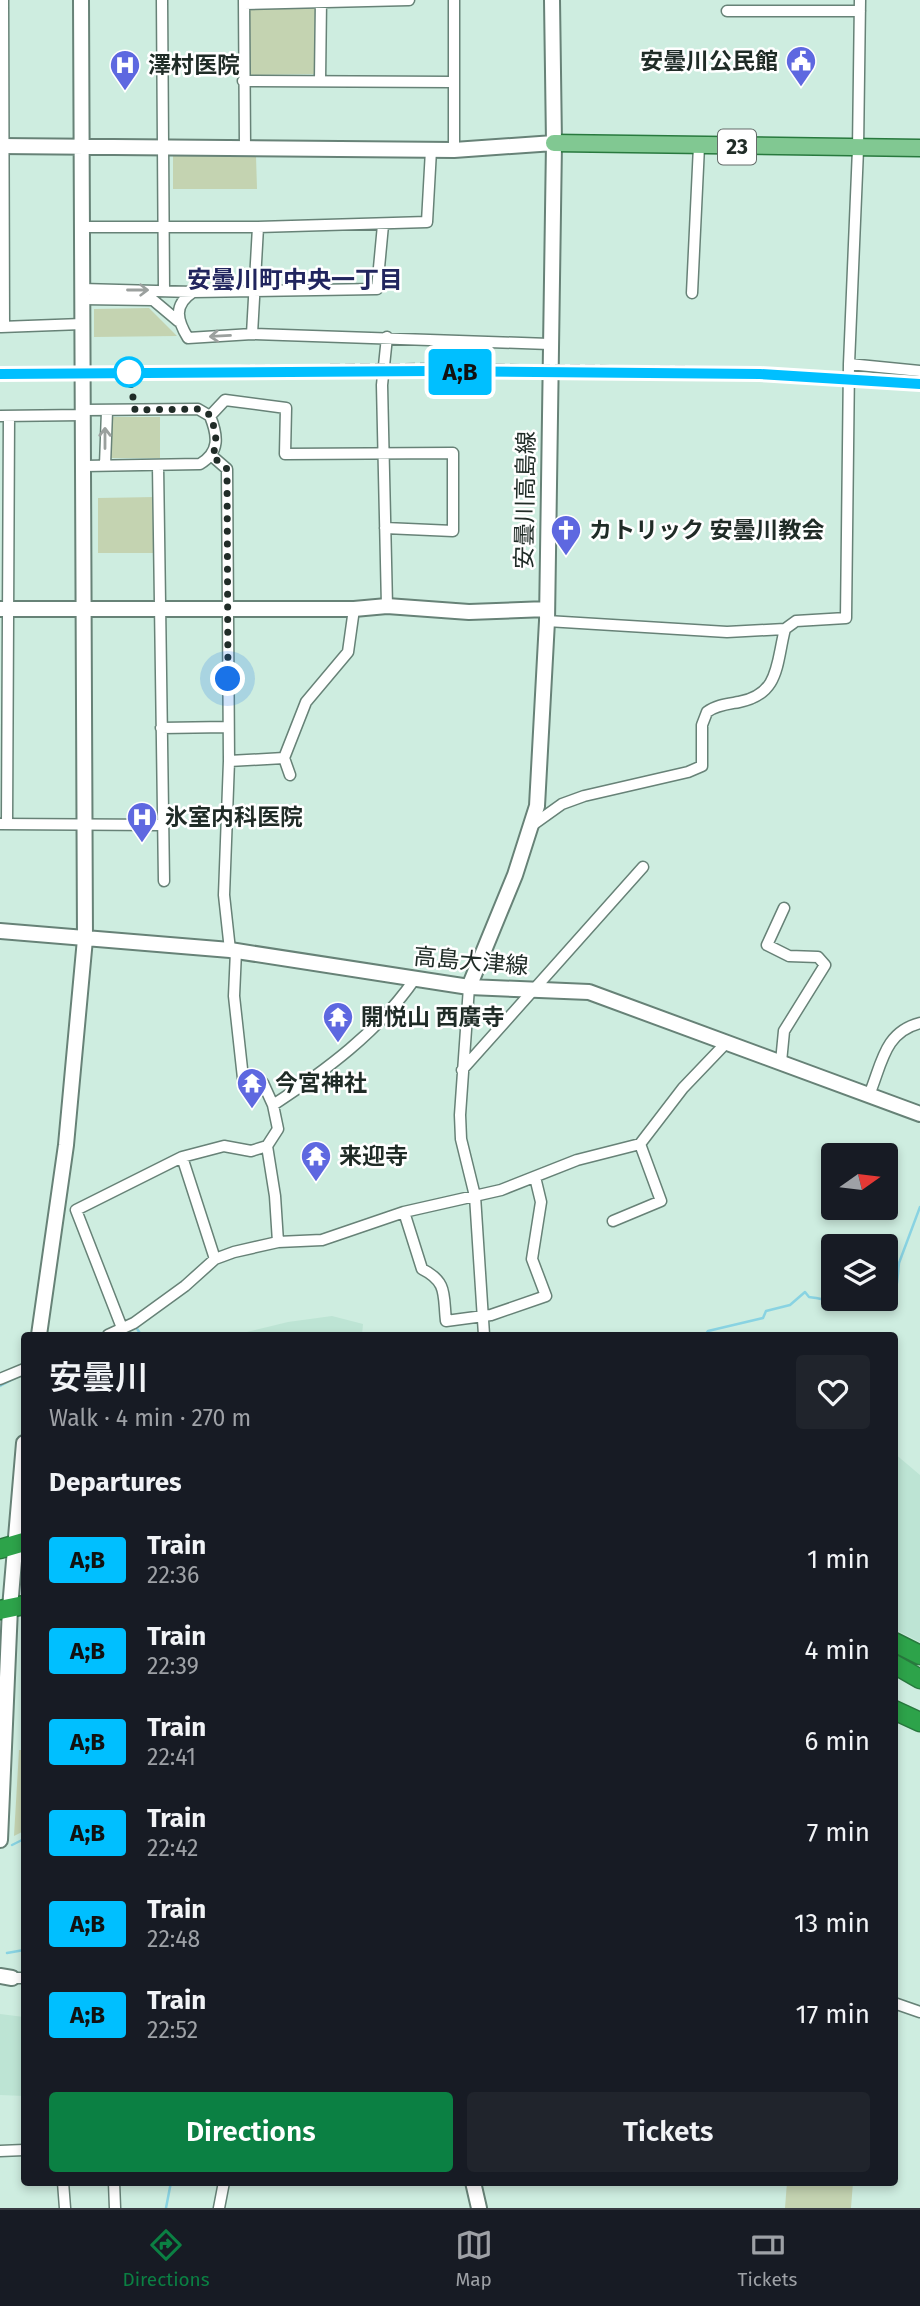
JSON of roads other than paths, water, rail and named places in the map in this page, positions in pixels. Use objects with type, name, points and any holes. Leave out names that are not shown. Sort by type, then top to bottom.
[{"type":"highway","points":[[898,1644],[920,1655]]},
{"type":"highway","points":[[898,1666],[920,1679]]},
{"type":"highway","points":[[898,1699],[920,1708]]},
{"type":"highway","points":[[898,1712],[920,1722]]},
{"type":"main road","name":"23","points":[[554,143],[920,148]]},
{"type":"street","points":[[2,0],[2,327],[82,324]]},
{"type":"street","points":[[39,1332],[71,1107],[85,939],[80,0]]},
{"type":"street","points":[[162,0],[164,290]]},
{"type":"street","points":[[245,147],[244,2],[409,0]]},
{"type":"street","points":[[454,0],[454,150]]},
{"type":"street","name":"安曇川高島線","points":[[469,987],[534,824],[540,775],[547,615],[554,143],[552,0]]},
{"type":"street","points":[[320,80],[321,1]]},
{"type":"street","points":[[5,609],[354,609],[387,606],[547,615],[697,632],[785,629],[796,621],[846,618],[849,364],[858,149],[860,5],[727,11]]},
{"type":"street","points":[[243,81],[452,82]]},
{"type":"street","points":[[1,146],[454,150],[554,143]]},
{"type":"street","points":[[692,293],[699,146]]},
{"type":"street","points":[[81,227],[258,227],[427,222],[431,150]]},
{"type":"street","points":[[82,294],[164,290],[193,292],[377,289],[383,225]]},
{"type":"street","points":[[252,334],[258,227]]},
{"type":"street","points":[[178,321],[181,303],[193,292]]},
{"type":"street","points":[[82,294],[153,300],[178,321],[188,338],[252,334],[549,344]]},
{"type":"street","points":[[387,337],[382,385],[387,606]]},
{"type":"street","points":[[849,364],[920,372]]},
{"type":"street","points":[[210,415],[225,400],[286,408],[285,454],[453,453],[453,531],[385,528]]},
{"type":"street","points":[[84,466],[200,464],[212,456],[216,449],[216,430],[210,415],[198,409],[4,416],[4,824],[161,825]]},
{"type":"street","points":[[105,466],[107,411]]},
{"type":"street","points":[[122,1328],[76,1210],[182,1157],[224,1146],[251,1151],[267,1146],[278,1129],[273,1105],[262,1083],[243,1078],[234,996],[233,950],[223,895],[229,761],[227,469],[212,456]]},
{"type":"street","points":[[158,465],[161,825],[164,881]]},
{"type":"street","points":[[290,775],[284,758],[306,702],[348,652],[354,609]]},
{"type":"street","points":[[534,824],[562,804],[584,796],[688,772],[702,766],[702,725],[707,712],[719,706],[754,699],[765,693],[772,682],[785,629]]},
{"type":"street","points":[[161,728],[227,727]]},
{"type":"street","points":[[229,761],[284,758]]},
{"type":"street","points":[[460,1072],[643,867]]},
{"type":"street","points":[[780,1062],[784,1031],[825,965],[818,957],[789,956],[767,945],[784,908]]},
{"type":"street","name":"高島大津線","points":[[0,931],[233,950],[469,987],[589,992],[920,1114]]},
{"type":"street","points":[[273,1105],[325,1070],[372,1029],[414,980]]},
{"type":"street","points":[[469,987],[460,1072],[461,1139],[475,1196],[484,1332]]},
{"type":"street","points":[[869,1095],[883,1053],[895,1033],[920,1023]]},
{"type":"street","points":[[114,1332],[185,1286],[215,1259],[253,1245],[322,1240],[404,1212],[475,1196],[578,1160],[640,1144],[683,1088],[727,1042]]},
{"type":"street","points":[[613,1221],[662,1200],[640,1144]]},
{"type":"street","points":[[267,1146],[275,1196],[278,1242]]},
{"type":"street","points":[[182,1157],[215,1259]]},
{"type":"street","points":[[404,1212],[422,1269],[438,1277],[441,1284],[446,1321],[517,1308],[546,1296],[532,1259],[541,1202],[535,1177]]},
{"type":"street","points":[[0,1379],[21,1370]]},
{"type":"street","points":[[0,1840],[13,1546],[21,1471]]},
{"type":"street","points":[[898,2004],[920,2012]]},
{"type":"street","points":[[0,2151],[21,2150]]},
{"type":"street","points":[[63,2186],[65,2208]]},
{"type":"street","points":[[114,2186],[115,2208]]},
{"type":"street","points":[[219,2208],[223,2186]]},
{"type":"street","points":[[475,2186],[479,2208]]},
{"type":"waterway","points":[[898,1273],[899,1263],[920,1207]]},
{"type":"waterway","points":[[707,1332],[763,1318],[766,1311],[790,1305],[805,1292],[809,1297],[821,1299]]},
{"type":"waterway","points":[[127,1332],[136,1327],[139,1332]]},
{"type":"waterway","points":[[0,1386],[17,1377]]},
{"type":"waterway","points":[[12,1845],[21,1840]]},
{"type":"waterway","points":[[7,1953],[21,1951]]},
{"type":"waterway","points":[[166,2208],[170,2186]]},
{"type":"railway","points":[[0,369],[424,364],[760,368],[920,378]]},
{"type":"train","name":"A;B","points":[[0,374],[432,371],[618,375],[760,374],[920,384]]},
{"type":"place","name":"安曇川公民館","points":[[801,88]]},
{"type":"place","name":"澤村医院","points":[[125,92]]},
{"type":"place","name":"カトリック 安曇川教会","points":[[566,557]]},
{"type":"place","name":"氷室内科医院","points":[[142,844]]},
{"type":"place","name":"開悦山 西廣寺","points":[[338,1044]]},
{"type":"place","name":"今宮神社","points":[[252,1110]]},
{"type":"place","name":"来迎寺","points":[[316,1183]]},
{"type":"district","name":"安曇川町中央一丁目","points":[[295,280]]}]
